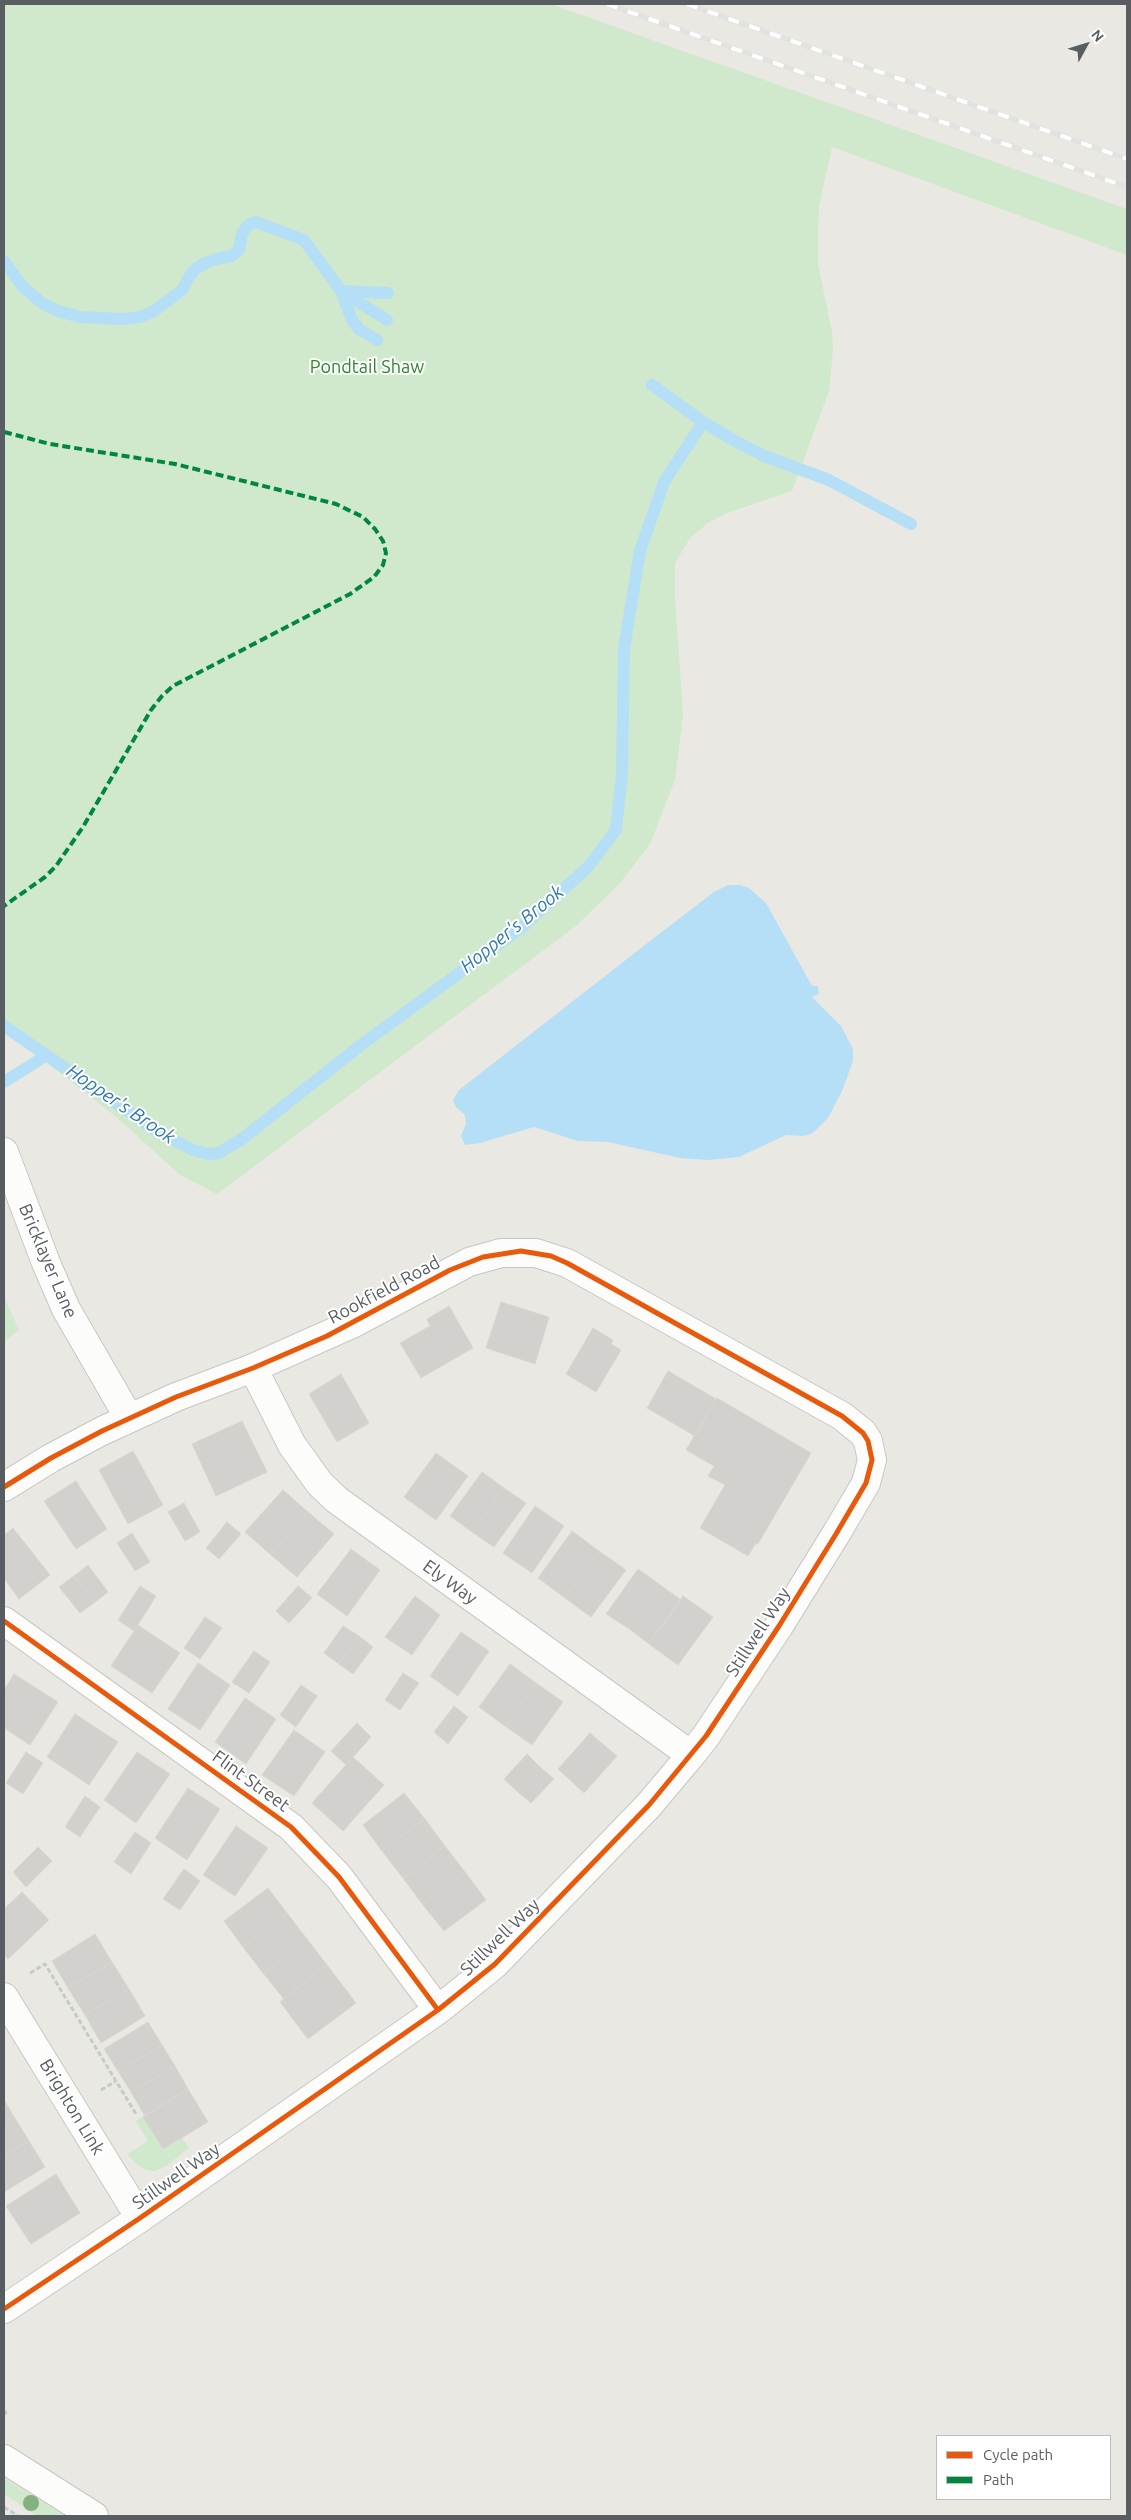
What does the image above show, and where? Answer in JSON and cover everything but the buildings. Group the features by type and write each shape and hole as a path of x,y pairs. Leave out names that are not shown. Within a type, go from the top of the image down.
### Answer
{"street":[{"name":"Bricklayer Lane","path":"4,1152 62,1301 129,1418"},
{"name":"Rookfield Road","path":"4,1487 51,1458 129,1418 253,1368 354,1323 469,1262 502,1253 536,1253 566,1263 842,1416 863,1433 871,1450"},
{"name":"Ely Way","path":"253,1368 292,1445 320,1484 337,1500 691,1756"},
{"name":"Stillwell Way","path":"4,2309 140,2218 438,2010 478,1979 513,1946 649,1805 691,1756 724,1711 779,1626 866,1483 872,1460 871,1450"},
{"name":"Flint Street","path":"4,1621 291,1827 339,1877 438,2010"},
{"name":"Brighton Link","path":"4,1996 140,2218"},
{"path":"4,2459 94,2516"}],"path":[{"path":"28,1974 45,1964 136,2114"},
{"path":"4,2411 6,2412 4,2416"},
{"path":"4,2507 18,2516"}],"green space":[{"name":"Pondtail Shaw","path":"4,4 551,4 1127,209 1127,255 832,147 819,206 818,236 818,264 832,332 833,348 829,391 792,491 727,513 709,522 690,538 675,563 675,599 683,714 675,780 650,844 620,883 576,926 217,1194 180,1175 115,1116 4,1029"},
{"path":"4,1296 19,1330 4,1342"},
{"path":"143,2117 163,2149 182,2138 189,2148 166,2166 155,2171 146,2170 136,2164 128,2154 148,2141 136,2121"},
{"path":"4,2478 66,2516 38,2516 4,2494"}],"water":[{"path":"728,885 739,885 749,888 766,903 812,986 818,986 819,994 812,997 841,1026 853,1049 853,1061 842,1091 828,1118 818,1128 811,1134 803,1136 786,1135 739,1157 708,1160 680,1158 608,1142 578,1141 534,1127 480,1143 465,1145 461,1136 466,1124 465,1115 456,1107 453,1100 459,1090 714,892"}],"waterway":[{"path":"4,261 22,286 42,303 58,311 80,317 122,319 140,317 154,311 182,290 193,271 201,265 231,256 239,250 242,234 248,225 256,222 304,240 341,291 387,320"},
{"path":"377,340 359,329 352,320 341,291 388,293"},
{"path":"652,385 703,422 735,441 764,456 829,480 911,524"},
{"name":"Hopper's Brook","path":"4,1026 158,1132 193,1150 208,1154 219,1153 242,1139 361,1045 522,927 588,867 616,830 622,773 624,648 640,551 664,482 703,422"},
{"name":"Hopper's Brook","path":"4,1082 47,1055"}],"railway":[{"path":"607,4 1127,187"},
{"path":"687,4 1127,159"}],"marked path":[{"path":"4,432 50,444 175,464 336,504 363,517 375,529 383,541 386,553 383,565 374,577 350,594 173,686 162,696 151,710 83,827 56,866 45,877 4,906"}],"cycle path":[{"path":"4,1487 51,1458 102,1431 176,1397 253,1368 327,1336 450,1270 483,1257 521,1251 551,1256 567,1263 842,1416 863,1433 868,1441 872,1460 866,1483 836,1534 779,1626 706,1736 649,1805 495,1964 438,2010 140,2218 4,2309"},
{"path":"4,1621 291,1827 339,1877 438,2010"}]}
